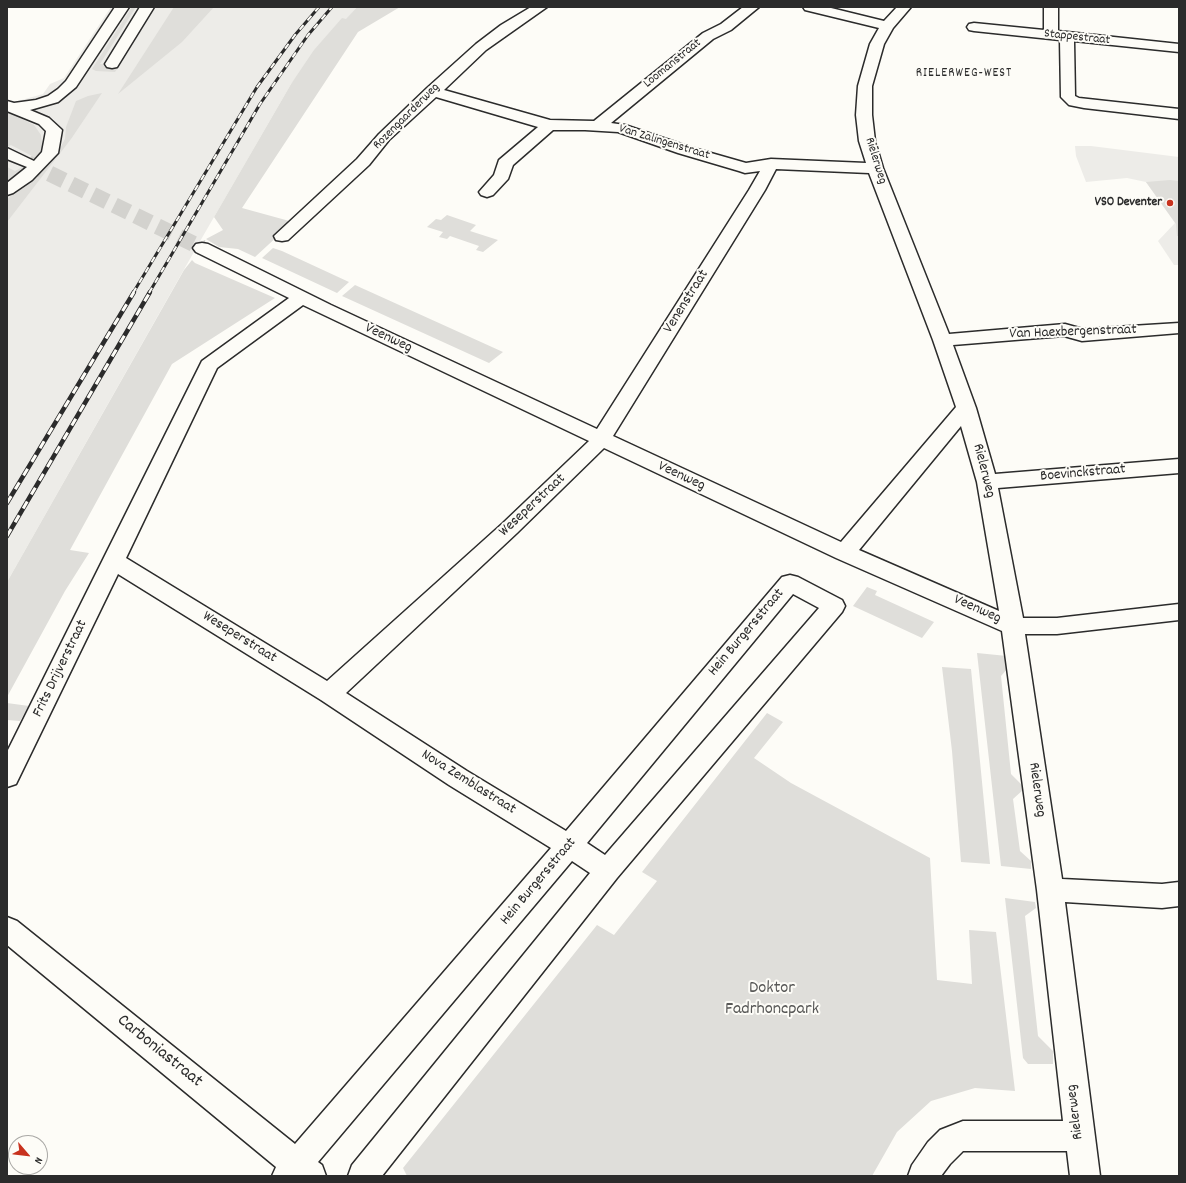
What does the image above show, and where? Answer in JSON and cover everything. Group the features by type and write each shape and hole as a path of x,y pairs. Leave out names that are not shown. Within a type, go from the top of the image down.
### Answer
{"street":[{"path":"10,106 39,104 53,99 64,92 71,84 122,7"},
{"path":"112,64 147,7"},
{"name":"Rozengaarderweg","path":"282,236 363,162 384,137 481,47 506,28 540,7"},
{"name":"Loomanstraat","path":"598,126 708,36 726,28 752,7"},
{"path":"810,7 887,26"},
{"name":"Rielerweg","path":"904,7 887,26 877,44 865,86 864,115 867,141 875,168 942,340 966,408 987,482 1013,626 1050,890 1084,1176"},
{"path":"1051,7 1051,35"},
{"name":"Stappestraat","path":"974,27 1179,48"},
{"path":"1067,37 1068,97 1074,102 1179,114"},
{"name":"Van Zalingenstraat","path":"432,91 550,125 620,128 684,150 745,168 770,164 875,168"},
{"path":"7,190 26,177 41,164 50,153 54,130 44,121 10,106"},
{"path":"487,192 502,176 505,163 550,125"},
{"path":"7,152 28,163"},
{"name":"Venenstraat","path":"601,439 757,190 770,164"},
{"name":"Veenweg","path":"202,248 302,298 844,553 1013,626 1058,626 1179,612"},
{"path":"114,561 209,365 302,298"},
{"name":"Van Haexbergenstraat","path":"942,340 1065,330 1082,335 1179,328"},
{"path":"844,553 966,408"},
{"name":"Weseperstraat","path":"114,561 329,694 510,528 590,452 601,439"},
{"name":"Boevinckstraat","path":"987,482 1179,466"},
{"name":"Frits Drijverstraat","path":"7,777 114,561"},
{"name":"Hein Burgersstraat","path":"298,1172 790,583 834,606 608,870 363,1176"},
{"name":"Nova Zemblastraat","path":"329,694 458,778 608,870"},
{"path":"1050,890 1162,896 1179,894"},
{"name":"Carboniastraat","path":"7,929 298,1172"},
{"path":"923,1176 939,1153 952,1141 963,1136 1079,1136"}],"shaded area":[{"path":"111,7 357,7 291,84 7,582 7,104 43,94 50,84 64,78"},
{"name":"VSO Deventer","path":"1075,146 1091,146 1179,157 1179,265 1174,265 1158,241 1175,223 1146,182 1127,178 1086,182 1076,156"}],"green space":[{"path":"132,7 136,7 100,64 120,65 115,72 96,71 92,69"},
{"path":"174,7 214,7 182,42 118,94"},
{"path":"357,7 400,7 358,32 242,208 293,222 255,257 238,249 219,247 206,239 223,230 214,217 291,84 314,50 342,18 346,19"},
{"path":"102,93 71,139 7,222 7,199 31,179 58,152 65,139 66,127 76,101 88,96"},
{"path":"7,111 34,125 41,135 42,144 41,157 7,185 7,167 15,171 38,159 11,145 7,147"},
{"path":"1170,180 1179,181 1179,236 1177,236 1176,224 1146,182"},
{"path":"447,215 476,225 470,231 498,240 483,252 476,250 479,246 450,236 447,239 439,237 443,232 427,227 436,219 441,220"},
{"path":"273,248 349,282 337,293 262,258"},
{"path":"192,260 195,263 275,298 172,364 70,550 89,553 65,591 7,697 7,582 184,270"},
{"path":"355,285 503,352 489,363 342,296"},
{"path":"867,587 877,591 875,595 934,622 922,638 853,606"},
{"path":"977,653 1007,656 1008,668 1001,676 1011,774 1022,785 1023,790 1013,799 1020,851 1031,861 1031,869 1001,866"},
{"path":"942,667 971,669 990,864 961,862 952,751"},
{"path":"7,703 29,706 20,721 7,720"},
{"name":"Doktor Fadrhoncpark","path":"767,713 783,722 754,758 791,783 930,858 937,980 972,984 969,930 996,932 1015,1091 975,1088 931,1101 897,1132 872,1176 407,1176 403,1168 597,925 614,935 657,881 642,872"},
{"path":"1005,898 1035,902 1036,908 1025,916 1038,1036 1053,1051 1053,1064 1028,1064 1023,1058"}],"tunnel":[{"path":"28,163 202,248"}],"railway":[{"path":"133,293 257,87 295,35 319,7"},
{"path":"149,293 260,104 308,35 332,7"},
{"path":"7,503 134,292"},
{"path":"7,536 150,292"}],"place":[{"name":"VSO Deventer","path":"1170,203"}],"district":[{"name":"RIELERWEG-WEST","path":"964,74"}]}
